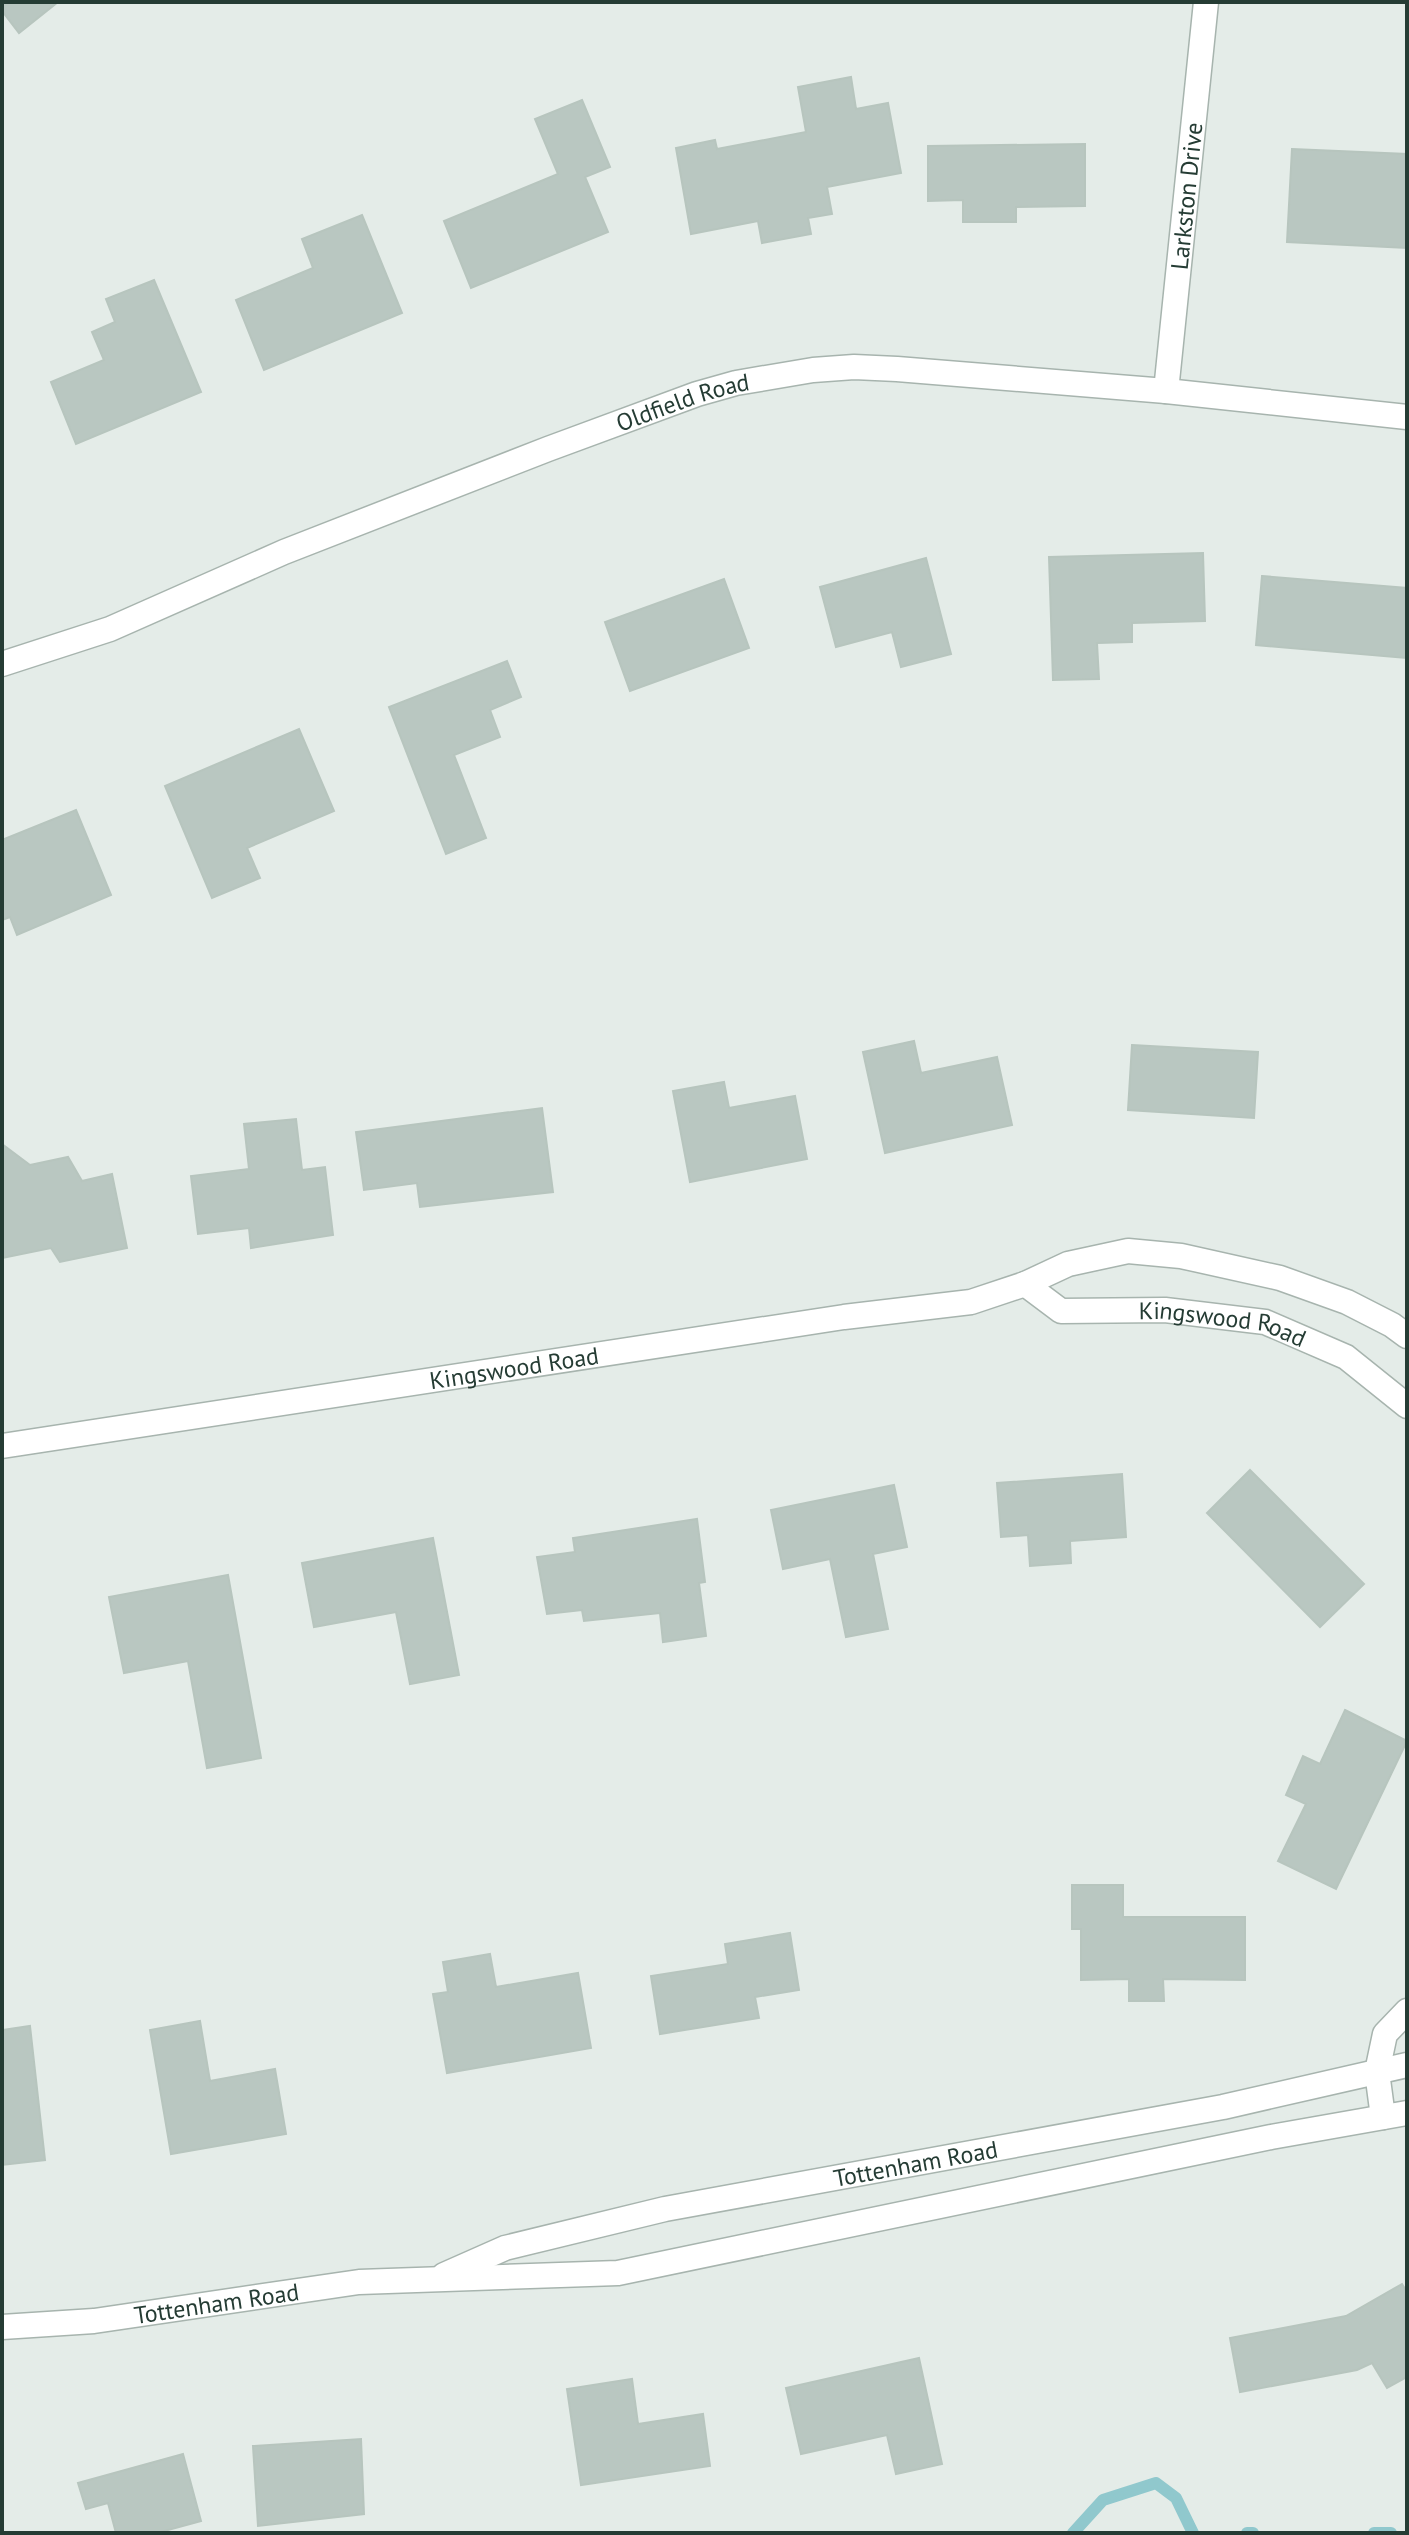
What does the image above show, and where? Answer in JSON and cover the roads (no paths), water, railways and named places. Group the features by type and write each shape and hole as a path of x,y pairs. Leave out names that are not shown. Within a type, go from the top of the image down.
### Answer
{"street":[{"name":"Larkston Drive","path":"1166,391 1206,2"},
{"name":"Oldfield Road","path":"2,664 110,629 284,552 548,449 697,394 736,383 813,370 854,367 897,369 1166,391 1407,417"},
{"name":"Kingswood Road","path":"2,1446 844,1317 971,1302 1025,1284 1068,1264 1128,1251 1181,1256 1280,1278 1347,1302 1407,1336"},
{"name":"Kingswood Road","path":"1025,1284 1061,1311 1165,1310 1265,1322 1346,1357 1407,1406"},
{"path":"1395,2115 1377,2072 1385,2034 1407,2011"},
{"name":"Tottenham Road","path":"430,2280 505,2248 665,2209 1223,2107 1407,2065"},
{"name":"Tottenham Road","path":"2,2327 94,2321 359,2282 618,2273 1271,2137 1395,2115"}],"waterway":[{"path":"1073,2533 1103,2500 1156,2483 1176,2498 1193,2533"},
{"path":"1247,2533 1253,2533"},
{"path":"1374,2533 1391,2533"}]}
